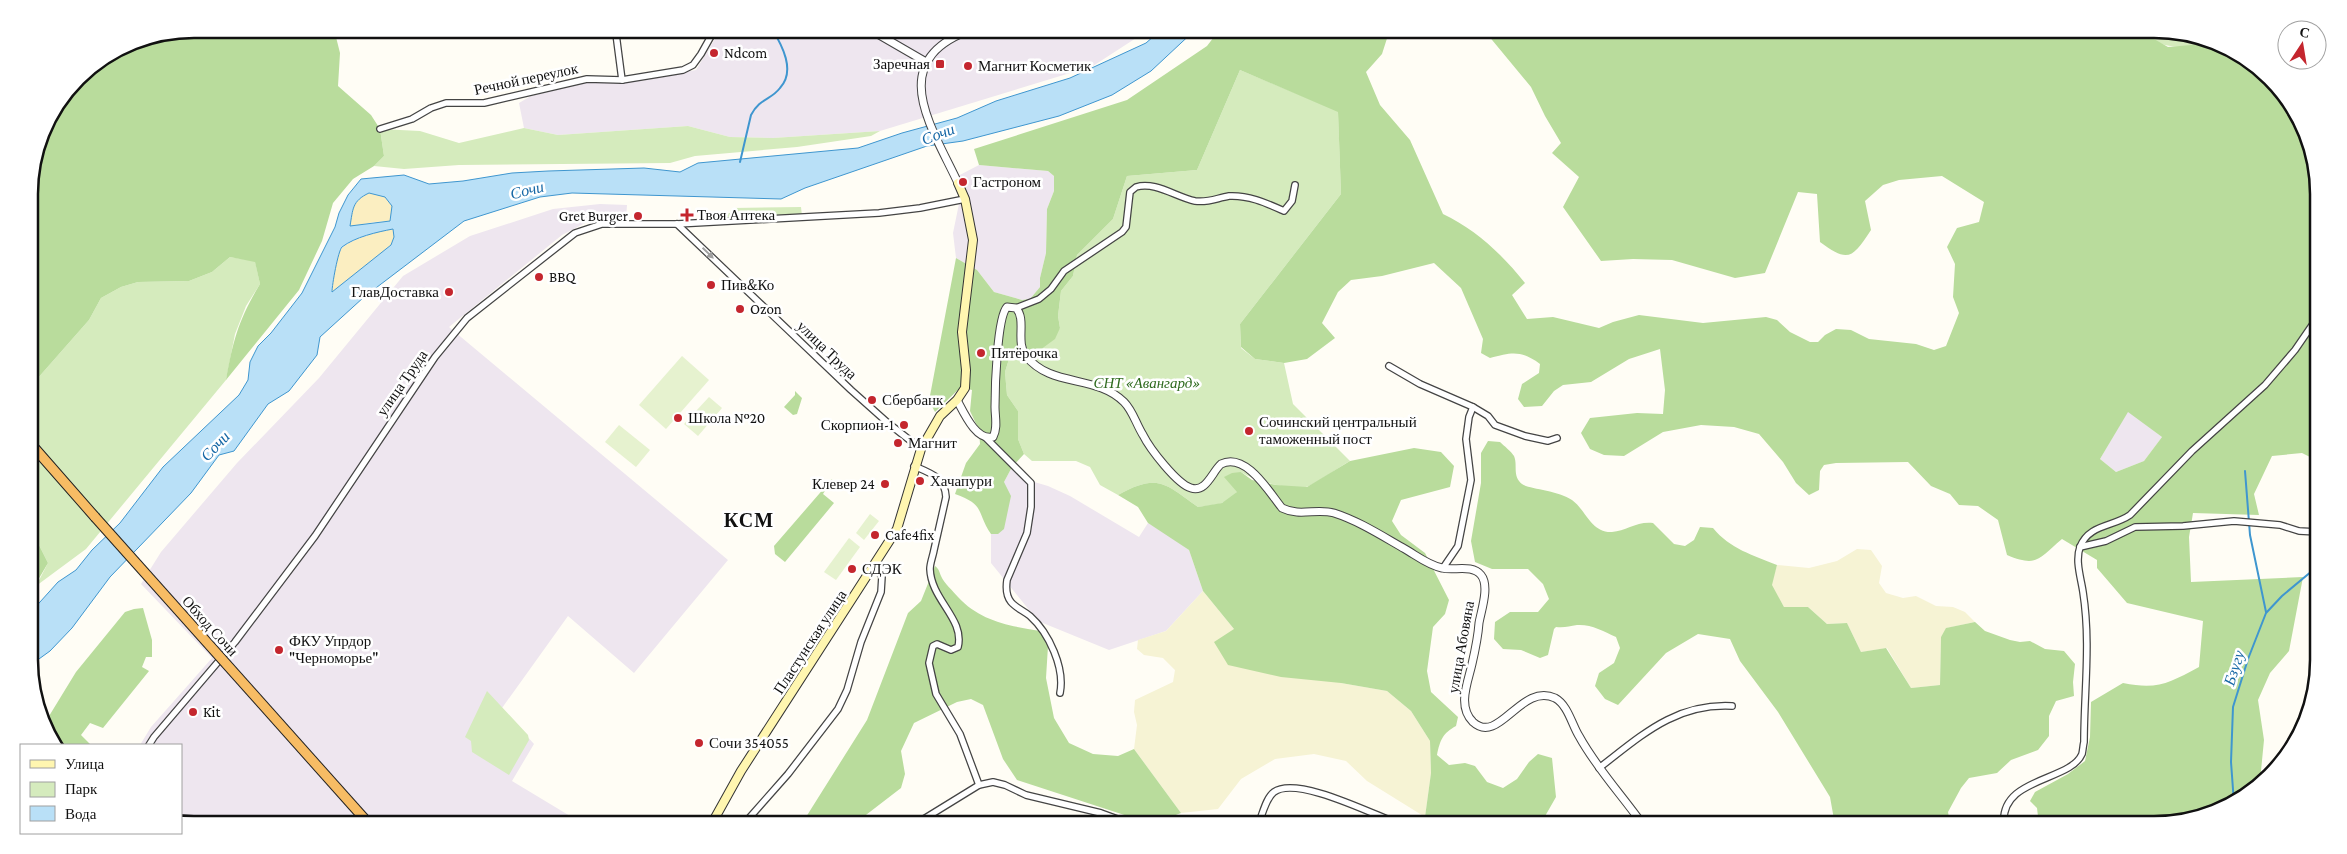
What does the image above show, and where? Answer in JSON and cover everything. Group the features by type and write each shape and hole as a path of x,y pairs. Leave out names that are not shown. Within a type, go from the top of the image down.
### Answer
{"highway":[{"name":"Обход Сочи","path":"38,452 362,816"}],"main road":[{"name":"Пластунская улица","path":"717,816 742,771 874,568 897,529 914,466 921,449 940,416 957,400 965,388 962,332 974,240 965,199 958,183"}],"street":[{"path":"617,38 622,80"},
{"name":"Речной переулок","path":"380,129 412,119 431,108 446,103 484,103 588,78 622,80 683,70 693,65 710,38"},
{"path":"884,38 926,62"},
{"path":"954,38 945,42 926,62 920,94 923,108 958,183"},
{"path":"986,438 994,437 996,431 995,406 1002,314 1007,307 1016,308 1039,299 1051,289 1064,271 1122,232 1126,227 1130,192 1136,187 1150,187 1194,201 1209,202 1229,196 1248,197 1260,200 1284,211 1292,201 1295,185"},
{"name":"улица Труда","path":"150,744 219,661 315,536 431,362 467,318 575,233 602,224 677,224 879,214 965,199"},
{"name":"улица Труда","path":"677,224 851,390 921,449"},
{"name":"улица Абовяна","path":"1016,308 1020,313 1021,344 1027,357 1040,369 1053,376 1093,384 1110,391 1124,402 1131,411 1143,437 1179,480 1194,489 1204,486 1221,464 1237,462 1251,471 1282,508 1302,514 1333,512 1368,528 1427,562 1443,568 1474,570 1483,577 1484,593 1476,648 1464,693 1470,718 1479,726 1494,726 1529,698 1538,696 1553,697 1560,701 1578,736 1599,768 1636,816"},
{"path":"2005,816 2007,806 2017,792 2068,767 2081,755 2084,742 2088,636 2078,562 2080,547 2095,529 2130,516 2192,451 2265,386 2300,344 2310,329"},
{"path":"1389,366 1420,384 1473,407 1488,416 1495,425 1525,436 1548,441 1557,438"},
{"path":"957,400 979,434 986,438 1031,483 1032,507 1027,534 1017,554 1005,588 1010,602 1031,617 1045,635 1061,674 1060,693"},
{"path":"1443,568 1458,546 1471,480 1466,439 1469,417 1473,407"},
{"path":"914,466 934,475 946,490 930,569 934,588 943,607 954,618 959,635 958,647 951,650 937,644 933,646 929,663 936,694 960,734 979,785"},
{"path":"2080,547 2106,541 2135,527 2183,526 2234,520 2280,525 2299,531 2310,532"},
{"path":"751,816 788,774 838,709 847,690 861,642 881,592 882,576 874,568"},
{"path":"1599,768 1657,724 1679,714 1713,705 1732,706"},
{"path":"929,816 979,785 992,782 1005,785 1026,795 1109,816"},
{"path":"1262,816 1270,796 1275,791 1293,788 1318,792 1379,816"}],"shaded area":[{"path":"716,38 1136,38 1093,66 880,131 773,138 730,137 688,126 558,135 524,128 519,103 531,96 590,82 641,81 696,70"},
{"path":"979,165 1048,171 1054,176 1054,191 1047,209 1046,253 1040,278 1040,287 1030,299 1022,300 994,292 977,270 956,258 953,233 961,194 954,178"},
{"path":"600,204 627,205 626,218 595,218 562,235 449,327 728,560 634,673 568,616 502,708 534,744 512,781 570,816 182,816 182,744 141,744 151,727 212,658 141,584 161,552 237,463 319,378 403,276 470,236 553,209"},
{"path":"2128,411 2162,437 2144,461 2116,472 2100,459"},
{"path":"1012,467 1024,479 1048,486 1070,496 1139,537 1148,523 1169,535 1189,550 1203,591 1166,631 1109,650 1038,621 991,563 991,534 998,534 1004,482"},
{"path":"1857,549 1871,550 1882,566 1879,583 1886,593 1903,598 1916,596 1936,606 1953,607 1965,612 1975,622 1947,628 1941,637 1940,685 1911,688 1887,648 1861,652 1847,623 1827,624 1808,607 1784,607 1771,585 1777,565 1809,568 1837,561"},
{"path":"1203,591 1234,629 1341,683 1387,691 1411,711 1430,741 1431,773 1425,816 1367,781 1346,761 1314,754 1275,759 1241,779 1218,809 1181,813 1134,749 1137,725 1134,712 1135,700 1173,682 1175,670 1163,658 1144,655 1137,649 1138,640 1166,631"}],"green space":[{"path":"193,38 336,38 340,53 338,86 371,115 380,129 384,156 374,166 353,179 333,203 322,241 299,290 226,380 238,330 260,284 255,262 230,257 212,272 189,281 138,282 121,287 101,298 89,320 38,378 39,173 49,134 64,107 76,91 91,76 115,58 153,43"},
{"path":"1213,38 1387,38 1382,54 1366,72 1380,105 1410,140 1443,214 1466,227 1487,243 1525,283 1512,295 1527,319 1553,317 1599,328 1639,315 1703,323 1766,317 1777,320 1790,332 1810,342 1818,342 1825,335 1836,329 1851,330 1869,339 1916,344 1934,350 1946,346 1959,313 1953,297 1955,264 1947,247 1957,228 1979,222 1984,202 1942,176 1899,180 1883,185 1865,201 1871,230 1855,251 1844,255 1820,242 1817,194 1798,192 1765,273 1735,278 1672,260 1633,259 1601,261 1563,207 1579,177 1552,153 1561,143 1531,87 1490,38 2152,38 2168,47 2198,44 2232,58 2264,83 2289,115 2304,153 2310,193 2310,457 2302,453 2272,456 2254,494 2259,515 2193,513 2189,537 2191,582 2303,577 2289,651 2270,673 2258,700 2264,740 2261,774 2232,796 2213,805 2184,814 2164,816 2038,816 2037,808 2030,801 2035,792 2068,774 2085,761 2090,737 2091,702 2123,683 2145,686 2163,684 2199,667 2203,621 2127,603 2097,568 2097,560 2062,539 2043,556 2032,561 2025,561 2007,555 1998,520 1978,506 1959,505 1950,494 1931,486 1908,462 1836,463 1824,465 1820,471 1819,490 1809,495 1796,483 1783,462 1759,434 1734,427 1701,425 1663,432 1624,456 1604,455 1590,449 1581,433 1590,418 1637,413 1663,414 1665,390 1660,349 1629,359 1591,382 1563,385 1554,391 1542,406 1524,407 1518,399 1522,384 1539,373 1540,364 1522,354 1504,354 1490,358 1481,353 1483,339 1461,288 1434,263 1382,276 1351,280 1338,292 1322,323 1335,338 1307,359 1284,363 1255,359 1241,347 1240,324 1341,194 1338,112 1240,70 1197,170 1127,176 1113,219 1077,255 1073,276 1061,291 1058,316 1060,328 1055,339 1040,350 1009,359 1005,372 1007,395 1018,411 1018,439 1024,454 1012,467 1004,482 1011,496 1004,529 998,534 991,534 976,506 955,494 966,463 980,444 979,430 970,411 972,390 961,387 935,412 929,401 956,258 977,270 994,292 1022,300 1030,299 1040,287 1040,278 1046,253 1047,209 1054,191 1054,176 1048,171 979,165 974,149 1127,100 1207,46","holes":["2128,412 2162,437 2144,461 2116,472 2100,459"]},
{"path":"2151,38 2174,39 2199,45 2175,46 2157,42"},
{"name":"СНТ «Авангард»","path":"1240,70 1338,111 1341,194 1240,324 1241,348 1255,359 1284,363 1293,404 1350,461 1309,486 1294,488 1255,479 1241,472 1239,487 1230,500 1220,504 1198,507 1177,492 1160,484 1143,484 1118,495 1100,485 1090,467 1076,461 1032,461 1024,454 1018,439 1018,411 1007,395 1005,372 1009,359 1040,350 1060,328 1058,316 1061,291 1073,276 1077,255 1113,219 1127,176 1197,170"},
{"path":"688,126 730,137 773,138 880,131 871,136 797,147 695,156 670,163 459,165 404,169 374,166 384,156 380,129 420,131 459,143 524,128 558,135"},
{"path":"801,207 802,216 721,219 721,213 733,213 733,208"},
{"path":"230,257 255,261 260,284 246,306 235,334 226,380 86,549 38,585 48,563 38,543 38,378 89,320 101,298 121,287 138,282 189,281 212,272"},
{"path":"682,356 709,380 666,429 639,405"},
{"path":"795,391 802,398 797,414 793,415 784,407 795,395"},
{"path":"709,397 722,408 698,436 684,424"},
{"path":"619,425 650,450 636,467 605,442"},
{"path":"1488,441 1500,442 1513,454 1517,478 1522,484 1559,494 1572,500 1594,525 1605,531 1612,532 1642,523 1653,523 1674,544 1685,546 1694,540 1700,527 1713,528 1734,546 1777,565 1772,585 1784,607 1808,607 1827,624 1847,623 1861,652 1886,648 1911,688 1940,685 1941,637 1946,628 1975,622 1985,631 2010,640 2030,641 2045,649 2064,651 2075,664 2074,696 2056,701 2049,716 2049,736 2038,750 2011,760 1997,773 1969,778 1961,788 1948,812 1949,816 1833,816 1830,797 1778,712 1740,661 1730,639 1698,634 1666,653 1618,705 1605,699 1595,686 1599,673 1614,663 1620,648 1616,637 1597,628 1587,626 1556,627 1548,655 1540,658 1521,650 1503,649 1494,639 1495,622 1510,612 1538,612 1549,599 1543,584 1528,569 1492,569 1475,562 1471,541 1481,483 1481,453"},
{"path":"1414,448 1441,452 1454,466 1450,487 1401,500 1392,521 1401,535 1425,553 1449,600 1445,614 1433,627 1427,671 1431,692 1458,717 1456,726 1448,731 1439,745 1437,755 1449,765 1465,763 1475,766 1487,782 1503,788 1517,779 1529,762 1538,754 1552,758 1556,797 1545,816 1425,816 1431,773 1430,741 1411,711 1387,691 1341,683 1281,677 1228,665 1214,642 1234,629 1203,591 1189,550 1148,523 1138,507 1118,495 1143,484 1160,484 1177,492 1198,507 1222,503 1237,492 1224,477 1232,473 1241,472 1252,480 1276,485 1307,487 1350,461"},
{"path":"832,479 833,485 831,488 828,486 823,494 834,503 785,562 775,554 774,546"},
{"path":"870,514 879,521 864,540 856,533"},
{"path":"849,538 860,547 836,580 824,572"},
{"path":"38,543 48,563 38,580"},
{"path":"935,566 949,587 976,612 1006,624 1040,631 1048,646 1046,678 1054,718 1069,743 1093,754 1118,756 1134,749 1181,813 1173,816 1127,816 1017,780 1003,759 983,705 971,699 957,702 914,723 901,751 905,774 901,788 865,816 807,816 867,720 908,613 921,601"},
{"path":"143,608 152,640 152,657 146,657 142,667 149,671 103,728 90,723 81,735 90,744 62,744 48,717 76,672 125,612"},
{"path":"487,691 528,735 529,740 509,775 472,752 471,741 465,737"}],"sand":[{"path":"369,193 385,197 392,206 390,221 349,227 356,203"},
{"path":"393,229 394,237 391,245 332,292 337,258 343,247 364,237"}],"water":[{"name":"Сочи","path":"1152,38 1186,38 1151,71 1112,95 1059,116 963,141 927,146 805,188 781,199 572,193 540,197 464,221 364,297 320,337 317,355 289,391 268,404 234,451 219,455 191,493 110,577 72,628 50,651 38,660 38,604 58,582 76,570 92,550 120,523 163,467 239,395 248,380 250,362 258,346 271,333 302,293 335,227 339,213 348,195 361,179 404,175 429,184 512,173 548,171 644,168 680,172 698,163 858,148 902,133 957,118 996,101 1070,78 1146,43","holes":["369,193 385,197 392,206 390,221 350,226 354,206 359,199","393,229 394,237 391,245 332,292 337,261 342,247 347,243 373,233"]}],"waterway":[{"path":"740,162 754,109 777,92 785,81 787,74 786,58 777,38"},
{"path":"2245,471 2250,535 2266,612"},
{"name":"Бзугу","path":"2233,795 2231,762 2233,707 2248,659 2266,613 2282,596 2310,573"}],"place":[{"name":"Ndcom","path":"714,53"},
{"name":"Заречная","path":"940,64"},
{"name":"Магнит Косметик","path":"968,66"},
{"name":"Гастроном","path":"963,182"},
{"name":"Твоя Аптека","path":"687,215"},
{"name":"Gret Burger","path":"638,216"},
{"name":"BBQ","path":"539,277"},
{"name":"Пив&Ко","path":"711,285"},
{"name":"ГлавДоставка","path":"449,292"},
{"name":"Ozon","path":"740,309"},
{"name":"Пятёрочка","path":"981,353"},
{"name":"Сбербанк","path":"872,400"},
{"name":"Школа №20","path":"678,418"},
{"name":"Скорпион-1","path":"904,425"},
{"name":"Сочинский центральный таможенный пост","path":"1249,431"},
{"name":"Магнит","path":"898,443"},
{"name":"Хачапури","path":"920,481"},
{"name":"Клевер 24","path":"885,484"},
{"name":"Cafe4fix","path":"875,535"},
{"name":"СДЭК","path":"852,569"},
{"name":"ФКУ Упрдор \"Черноморье\"","path":"279,650"},
{"name":"Kit","path":"193,712"},
{"name":"Сочи 354055","path":"699,743"}],"district":[{"name":"КСМ","path":"749,520"}]}
